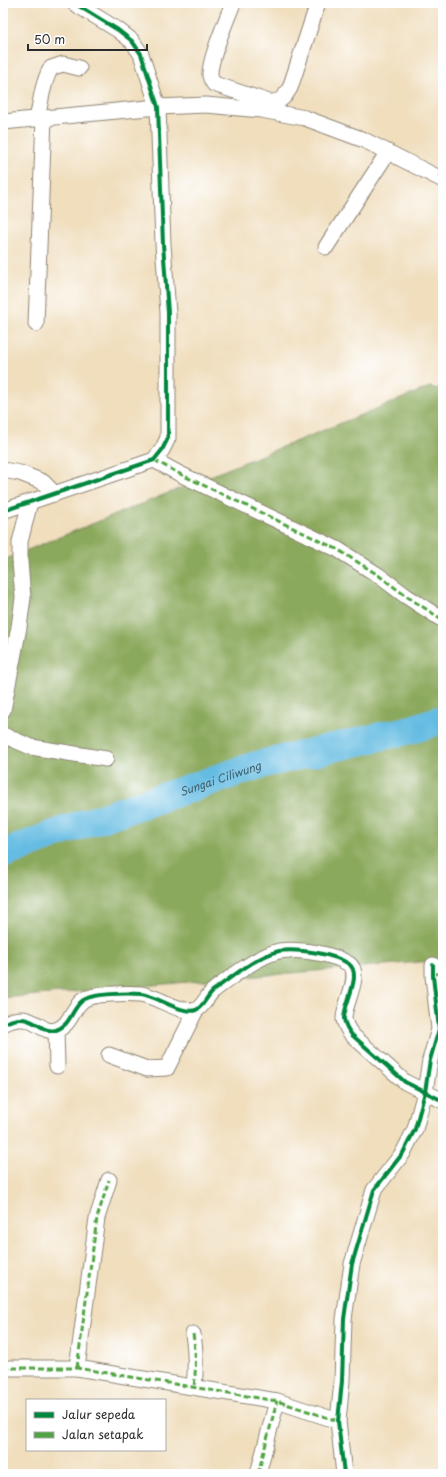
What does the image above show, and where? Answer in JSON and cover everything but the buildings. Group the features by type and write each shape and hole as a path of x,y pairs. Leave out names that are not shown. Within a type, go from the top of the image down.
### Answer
{"street":[{"path":"3,511 154,460 162,450 168,438 169,431 168,313 163,244 158,107 141,54 132,41 118,30 74,3"},
{"path":"232,3 214,55 210,69 210,77 214,84 259,99 278,102 284,98 290,88 318,3"},
{"path":"36,324 42,93 50,68 63,64 79,68"},
{"path":"3,122 158,107 206,106 261,110 305,118 364,140 442,176"},
{"path":"326,246 388,152"},
{"path":"154,460 180,474 337,549 378,575 406,596 443,620"},
{"path":"3,470 20,473 43,482 55,494"},
{"path":"3,710 23,598 20,542 30,502"},
{"path":"3,735 31,747 106,759"},
{"path":"109,1055 147,1069 167,1068 196,1010 213,991 265,956 280,951 308,951 332,956 350,965 354,972 353,984 345,1008 344,1018 346,1026 352,1035 405,1082 443,1101"},
{"path":"344,1474 338,1421 342,1380 344,1319 352,1264 374,1190 403,1153 415,1129 425,1092 430,1060 441,1028 436,970"},
{"path":"3,1024 22,1018 35,1022 49,1031 56,1030 65,1026 82,1001 101,995 141,994 154,997 179,1009 196,1010"},
{"path":"56,1030 57,1066"},
{"path":"77,1368 97,1218 109,1180"},
{"path":"193,1334 196,1350 194,1387"},
{"path":"3,1368 77,1368 277,1400 338,1421"},
{"path":"258,1474 277,1400"}],"green space":[{"path":"430,387 443,390 443,960 3,998 3,560"}],"waterway":[{"name":"Sungai Ciliwung","path":"3,854 66,830 258,765 413,729 443,719"}],"marked path":[{"path":"440,178 443,169"},
{"path":"154,460 180,474 337,549 378,575 406,596 443,620"},
{"path":"433,976 443,970"},
{"path":"77,1368 97,1218 109,1180"},
{"path":"193,1334 195,1348 194,1387"},
{"path":"3,1368 77,1368 277,1401 338,1421"},
{"path":"258,1474 277,1401"}],"cycle path":[{"path":"3,511 154,460 162,450 168,438 168,313 163,244 158,107 141,54 132,41 118,30 74,3"},
{"path":"3,1024 13,1020 22,1019 28,1020 50,1031 56,1030 65,1025 82,1001 93,996 110,994 147,995 177,1008 190,1011 196,1010 214,990 262,957 284,950 298,950 318,953 342,960 349,964 353,969 353,983 344,1019 352,1035 405,1082 443,1101"},
{"path":"344,1474 338,1421 342,1381 344,1319 352,1264 374,1190 403,1153 415,1129 425,1092 430,1060 439,1029 433,965"}]}
